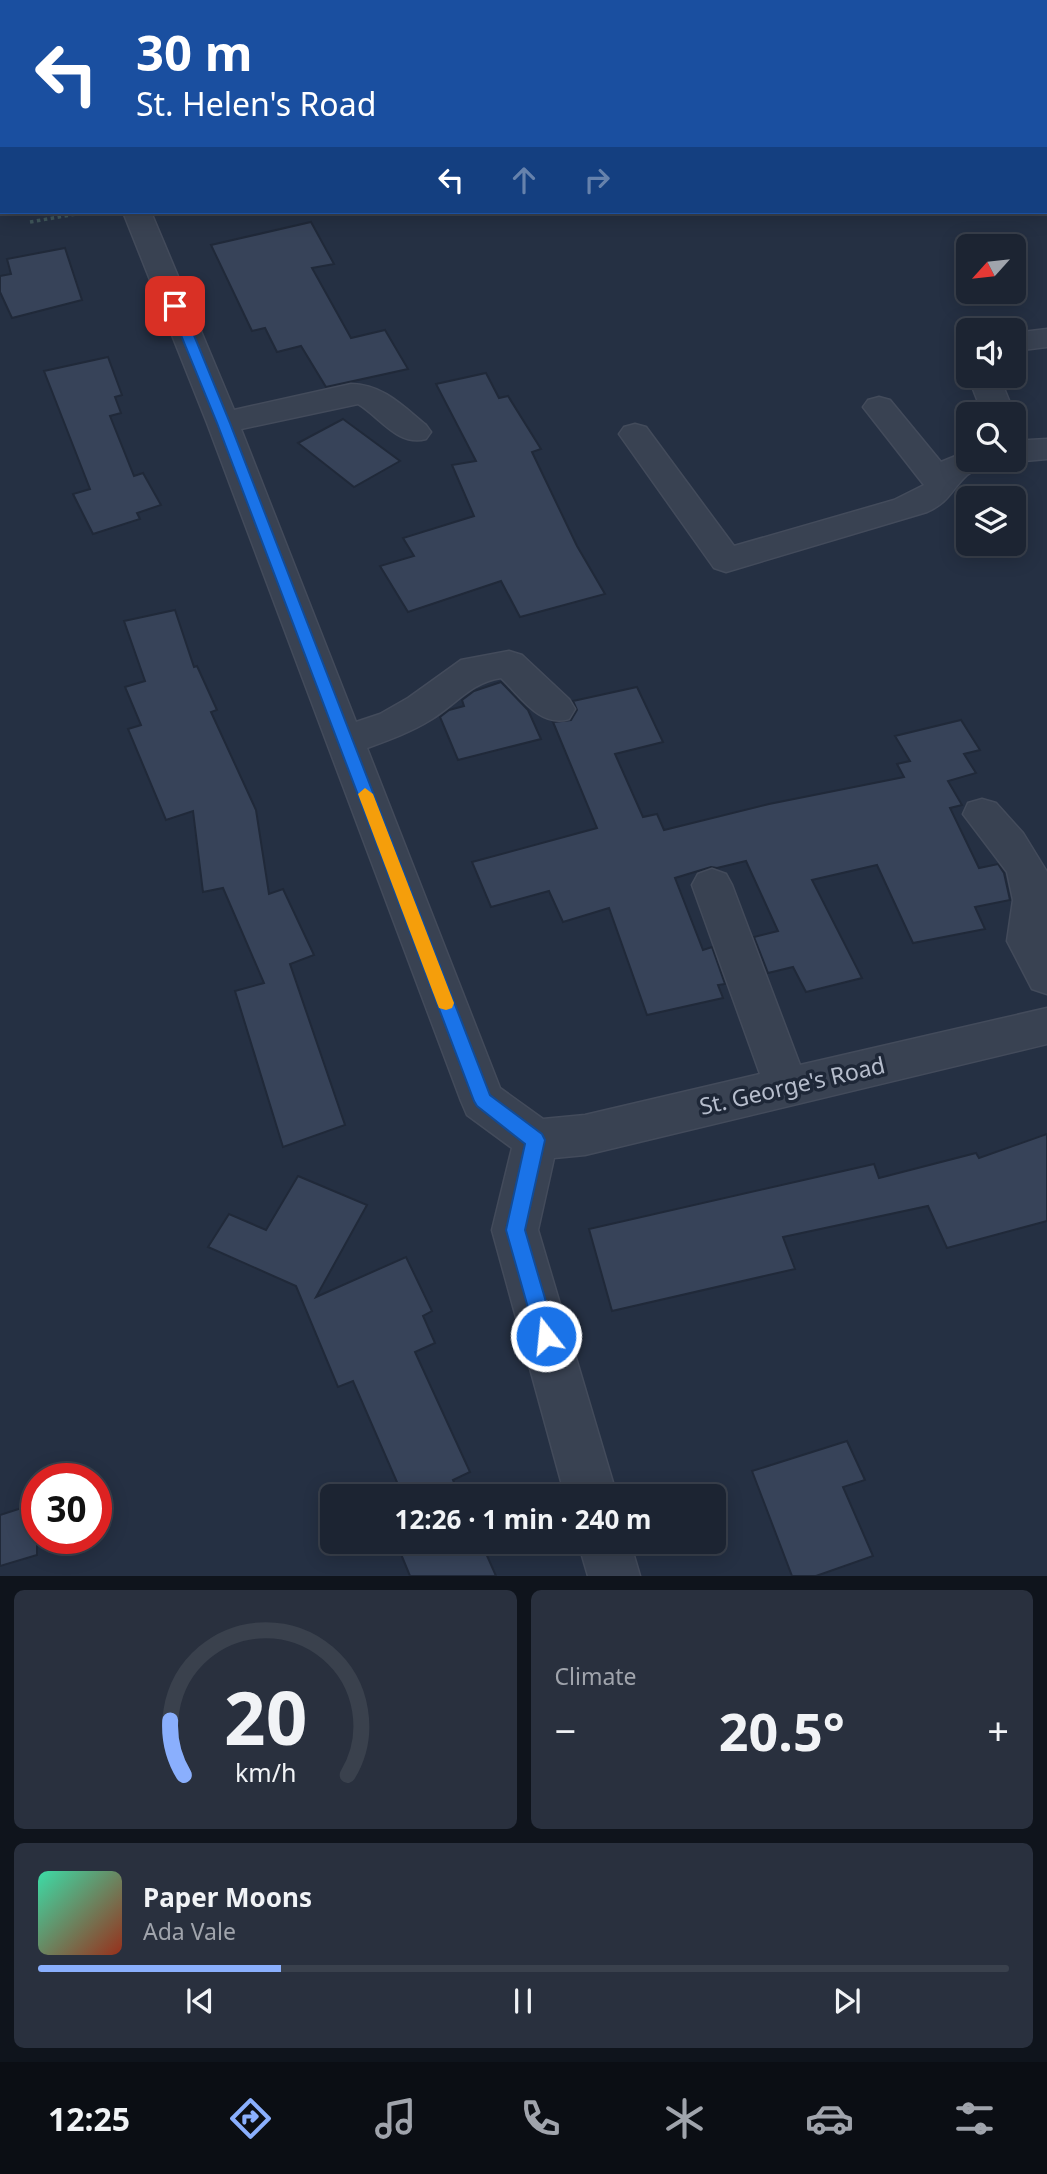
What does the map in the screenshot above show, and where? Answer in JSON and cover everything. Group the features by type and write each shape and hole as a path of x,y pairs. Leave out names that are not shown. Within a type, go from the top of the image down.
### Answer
{"street":[{"path":"138,214 223,423 483,1101 536,1140 515,1230 588,1484"},
{"path":"1026,340 1047,338"},
{"path":"223,423 351,394 364,394 415,432"},
{"path":"879,407 942,486"},
{"path":"635,434 726,560 929,499 942,486 946,474 956,468"},
{"path":"1026,450 1047,449"},
{"path":"345,741 393,724 421,708 474,669 509,664 556,709"},
{"path":"982,814 1023,859 1034,889 1034,915 1028,941 1047,977"},
{"path":"712,885 786,1086"},
{"name":"St. George's Road","path":"536,1140 585,1135 1047,1026"},
{"path":"608,1554 614,1576"}],"path":[{"path":"25,223 77,214"}],"building":[{"path":"311,222 334,264 312,268 351,338 385,330 408,369 326,387 301,346 277,352 265,328 252,331 211,245"},
{"path":"65,248 82,300 12,318 0,292 0,276 11,274 7,259"},
{"path":"108,357 122,395 115,397 121,413 110,416 134,476 143,473 161,505 137,513 140,519 93,534 73,494 90,489 44,371"},
{"path":"486,373 499,398 508,396 541,449 532,452 577,546 605,594 520,617 501,581 408,612 380,566 414,556 403,538 474,516 452,465 476,461 436,384"},
{"path":"343,419 400,461 354,487 298,443"},
{"path":"175,610 194,667 197,666 217,710 211,712 256,810 269,894 283,889 314,955 290,964 345,1125 283,1147 235,991 264,983 223,888 203,892 193,811 166,820 128,729 141,725 125,687 145,681 124,621"},
{"path":"501,682 528,710 541,739 458,760 440,717 449,710 464,706 462,700 474,691"},
{"path":"637,687 663,742 615,754 643,817 657,814 664,830 769,804 904,777 897,764 910,761 895,736 961,720 980,750 964,754 976,773 948,781 962,805 950,808 979,868 998,864 1004,873 1010,900 975,907 985,929 913,943 877,865 812,880 862,978 806,992 793,967 768,973 754,937 778,931 746,861 711,867 675,878 703,950 712,947 725,984 718,985 723,998 647,1015 609,908 563,922 549,891 491,907 472,862 597,828 553,722 571,720 577,710 573,701"},
{"path":"1047,1134 1047,1221 947,1248 928,1206 783,1237 795,1269 612,1311 589,1229 874,1164 879,1178 976,1153 979,1158"},
{"path":"298,1176 367,1205 316,1297 406,1257 432,1311 423,1316 435,1343 415,1352 470,1472 453,1480 455,1484 398,1484 353,1381 338,1387 296,1286 208,1247 229,1214 266,1230"},
{"path":"847,1441 865,1480 843,1487 873,1556 816,1576 792,1576 752,1471"},
{"path":"21,1508 21,1554 37,1555 0,1566 0,1515"},
{"path":"401,1554 486,1554 496,1576 410,1576"}],"slow traffic":[{"path":"365,794 446,1003"}],"route":[{"path":"175,306 223,423 483,1101 536,1140 515,1230 546,1336"}]}
